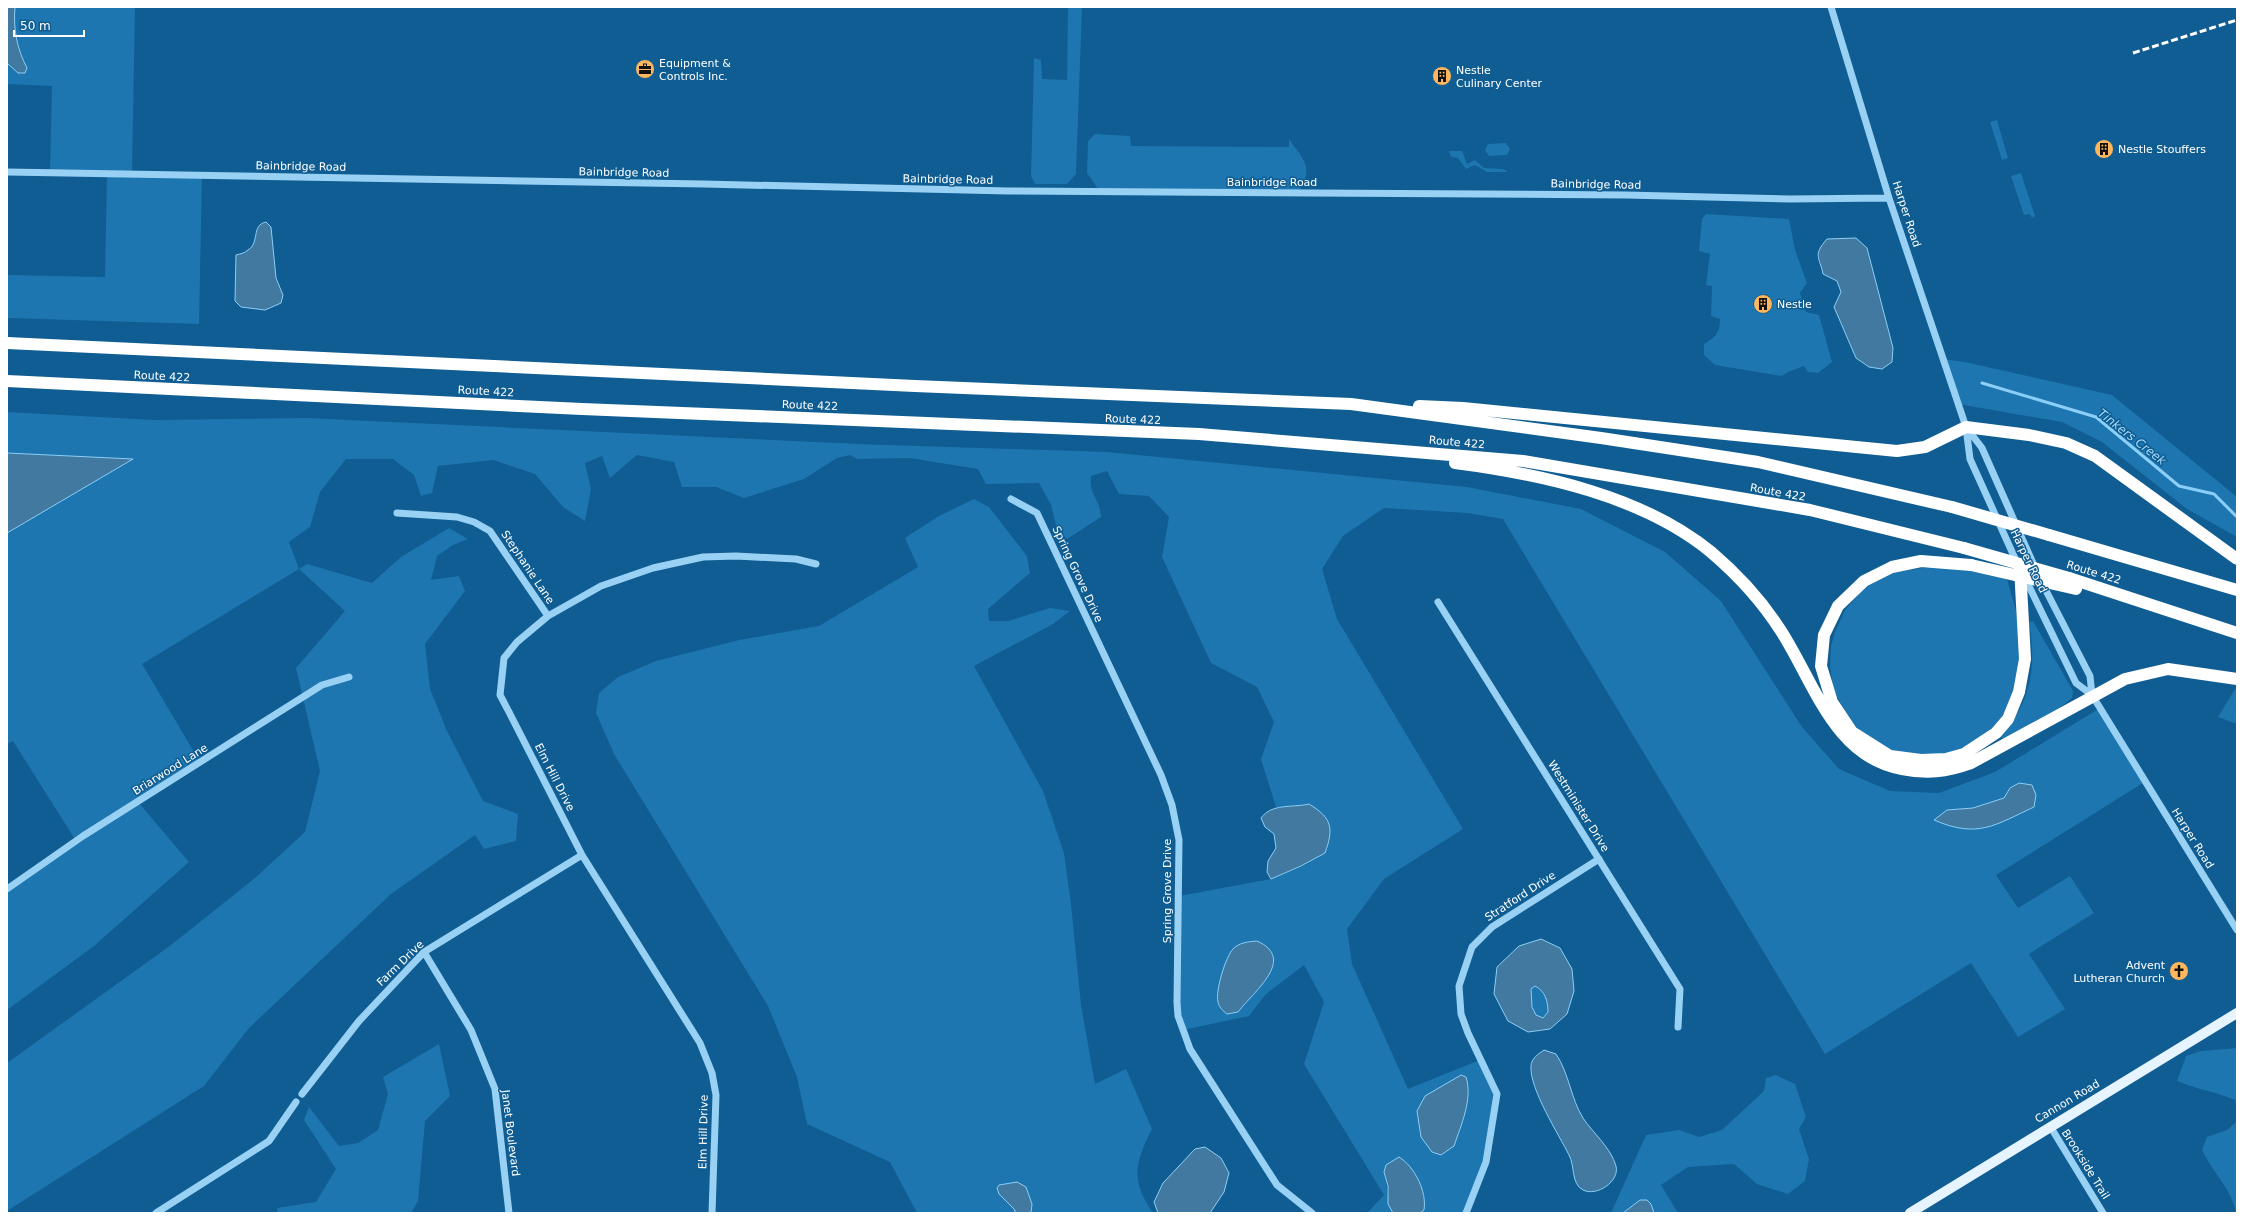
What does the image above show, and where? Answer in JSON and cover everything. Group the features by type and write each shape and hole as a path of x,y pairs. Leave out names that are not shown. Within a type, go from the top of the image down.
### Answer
{"highway":[{"name":"Route 422","path":"7,344 907,386 1351,404 1601,438 1758,462 1952,507 2237,590"},
{"name":"Route 422","path":"7,381 582,409 1199,434 1524,461 1810,510 1964,548 2069,578 2237,633"},
{"path":"1351,404 1464,408 1897,451 1925,447 1966,427 2029,435 2066,443 2095,456 2237,559"},
{"path":"1282,441 1494,468 1614,498 1639,508 1678,529 1721,561 1742,581 1765,608 1782,632 1835,726 1855,748 1872,759 1891,767 1934,773 1951,770 1971,763 2092,695 2125,679 2168,669 2237,679"},
{"path":"2020,568 2025,659 2019,692 2008,719 1996,732 1964,754 1946,759 1921,760 1890,756 1852,732 1832,702 1821,666 1824,635 1838,606 1864,581 1892,567 1921,561 1970,565 2076,589 2139,600"}],"main road":[{"name":"Cannon Road","path":"1910,1213 2237,1013"}],"street":[{"name":"Harper Road","path":"1831,7 1890,198 1966,427 1970,459 2020,568 2076,683 2092,695 2237,930"},
{"name":"Bainbridge Road","path":"7,172 704,184 1008,191 1618,195 1790,199 1890,198"},
{"name":"Harper Road","path":"1966,427 1982,448 2046,592 2090,676 2092,695"},
{"name":"Spring Grove Drive","path":"1011,499 1037,513 1161,775 1172,805 1180,840 1178,1016 1187,1042 1277,1185 1312,1213"},
{"name":"Stephanie Lane","path":"397,514 457,517 474,522 490,531 548,616"},
{"name":"Elm Hill Drive","path":"712,1213 716,1095 712,1073 700,1043 582,855 500,695 504,658 517,642 548,616 601,586 653,568 703,558 736,556 796,559 816,564"},
{"name":"Westminister Drive","path":"1438,602 1680,989 1678,1027"},
{"name":"Briarwood Lane","path":"7,889 83,836 322,685 350,677"},
{"name":"Farm Drive","path":"302,1094 359,1021 424,952 582,855"},
{"name":"Stratford Drive","path":"1466,1213 1486,1162 1497,1094 1468,1033 1461,1014 1459,986 1472,947 1492,927 1599,859"},
{"name":"Janet Boulevard","path":"424,952 471,1030 495,1089 509,1213"},
{"path":"156,1213 269,1141 296,1102"},
{"name":"Brookside Trail","path":"2050,1126 2103,1213"}],"shaded area":[{"path":"7,7 135,7 132,174 202,175 199,324 7,318 7,275 105,277 107,174 50,173 52,86 7,84"},
{"path":"7,7 15,7 15,31 18,46 27,68 25,73 18,73 7,63"},
{"path":"1068,7 1082,7 1076,174 1067,184 1035,184 1031,176 1034,58 1041,60 1042,79 1067,80"},
{"path":"1997,120 2008,158 2002,160 1990,122"},
{"path":"1095,134 1130,136 1131,146 1289,147 1289,139 1306,165 1306,177 1298,193 1100,192 1087,173 1088,141"},
{"path":"1506,143 1510,149 1507,155 1489,156 1485,150 1488,144"},
{"path":"1449,151 1462,151 1467,164 1475,160 1484,168 1503,169 1508,172 1487,172 1475,165 1466,169 1458,158 1451,157"},
{"path":"2021,173 2035,216 2032,218 2030,214 2024,215 2011,176"},
{"path":"1706,214 1789,219 1795,250 1807,283 1800,293 1806,312 1819,315 1832,362 1818,373 1808,372 1804,366 1782,376 1715,365 1704,355 1704,344 1712,339 1718,331 1720,319 1711,316 1712,286 1706,285 1710,254 1699,251 1702,219"},
{"path":"266,222 271,227 276,278 283,295 281,303 265,310 241,307 235,301 236,255 245,252 252,247 257,230 261,224"},
{"path":"1856,238 1867,248 1893,348 1892,362 1882,369 1869,367 1856,358 1834,307 1841,292 1837,281 1823,274 1818,256 1822,245 1827,239"},
{"path":"1943,359 1965,362 2112,395 2237,497 2237,537 2187,509 2102,442 2062,422 1958,404"},
{"path":"7,412 155,420 306,418 858,444 1107,452 1467,487 1581,509 1665,552 1721,601 1802,727 1839,769 1890,791 1939,793 1995,772 2100,708 2146,781 1996,875 2018,908 2070,876 2094,913 2029,954 2065,1009 2018,1037 1971,963 1825,1054 1503,519 1467,513 1384,508 1343,536 1322,569 1337,619 1463,829 1384,879 1347,929 1352,964 1408,1089 1482,1059 1497,1094 1486,1162 1466,1213 1420,1213 1424,1210 1424,1196 1416,1178 1405,1161 1384,1172 1389,1203 1393,1213 1367,1213 1384,1195 1304,1064 1324,1002 1304,965 1266,994 1249,1016 1183,1030 1178,1016 1179,896 1271,879 1301,867 1325,853 1309,804 1293,808 1276,807 1261,759 1274,722 1257,687 1211,663 1162,557 1169,517 1149,496 1119,494 1107,471 1091,476 1092,489 1099,506 1101,517 1067,539 1057,529 1051,505 1039,483 986,484 978,469 909,458 857,459 850,455 837,458 804,479 744,498 716,487 682,487 674,462 637,455 610,478 602,456 585,463 591,489 585,521 563,507 535,474 493,460 438,466 432,493 421,496 414,475 393,459 346,459 320,492 310,527 289,542 299,569 142,664 200,762 138,802 189,862 94,946 7,1010 7,889 76,841 13,741 7,744 7,533 133,459 7,453","holes":["1220,977 1250,996 1238,1012 1221,1008 1217,1001"]},
{"path":"7,453 133,459 7,533"},
{"path":"974,499 989,507 1027,556 1030,573 988,609 989,621 1008,621 1050,608 1070,611 1053,624 974,666 1043,791 1064,853 1071,904 1081,1005 1095,1084 1126,1069 1152,1129 1139,1162 1138,1181 1141,1191 1153,1213 917,1213 890,1162 807,1124 797,1077 768,1006 614,754 596,713 599,693 618,677 656,661 739,640 819,626 918,567 905,538 939,516"},
{"path":"449,528 468,539 453,545 437,556 431,580 459,576 465,591 425,644 430,689 447,731 483,801 518,814 516,841 484,849 475,835 391,894 249,1028 204,1086 7,1211 7,1063 171,945 255,878 305,832 320,771 296,668 345,611 299,569 307,564 372,583 401,557"},
{"path":"1930,567 1980,572 2007,579 2016,611 2021,661 2013,694 2004,717 1982,739 1962,750 1934,757 1890,751 1858,730 1843,709 1833,688 1830,666 1831,646 1835,632 1845,610 1865,587 1896,572"},
{"path":"2033,621 2073,691 2072,698 2058,709 2004,741 2001,737 2019,710 2029,683 2032,669 2032,655 2029,622"},
{"path":"2235,689 2237,690 2237,724 2218,717"},
{"path":"2019,783 2032,785 2036,795 2034,807 1997,824 1975,829 1963,829 1949,826 1934,820 1947,810 1973,808 2004,798 2010,788"},
{"path":"1309,804 1317,809 1327,819 1329,824 1330,837 1325,853 1301,866 1271,879 1267,872 1268,861 1276,848 1274,834 1265,827 1261,818 1266,813 1277,808"},
{"path":"1541,939 1560,948 1572,969 1574,991 1567,1014 1550,1029 1528,1032 1508,1021 1494,994 1497,967 1519,946","holes":["1535,986 1544,994 1547,1004 1548,1012 1543,1018 1536,1015 1532,1007 1531,989"]},
{"path":"1257,941 1268,948 1273,957 1273,966 1262,985 1238,1012 1227,1014 1219,1006 1217,997 1227,959 1233,949 1238,945"},
{"path":"1535,986 1544,994 1547,1001 1548,1012 1543,1018 1536,1015 1532,1007 1531,989"},
{"path":"439,1044 450,1096 425,1121 418,1201 411,1213 278,1213 277,1208 316,1202 336,1169 304,1120 309,1107 339,1146 358,1143 378,1130 388,1094 383,1077"},
{"path":"2237,1048 2237,1108 2235,1100 2177,1081 2186,1056 2201,1051"},
{"path":"1544,1050 1556,1054 1564,1069 1579,1111 1614,1159 1616,1172 1614,1177 1611,1182 1601,1189 1589,1192 1579,1187 1575,1179 1571,1159 1540,1099 1532,1075 1531,1063 1537,1055"},
{"path":"1461,1075 1466,1077 1468,1085 1467,1103 1463,1121 1454,1146 1441,1155 1432,1152 1421,1137 1417,1111 1425,1096"},
{"path":"1776,1075 1795,1084 1806,1117 1799,1129 1809,1159 1805,1181 1788,1194 1757,1184 1734,1164 1688,1167 1661,1185 1678,1213 1654,1213 1651,1204 1647,1200 1640,1200 1623,1213 1611,1213 1646,1135 1679,1130 1699,1137 1722,1130 1764,1091 1766,1078"},
{"path":"2237,1121 2236,1213 2234,1204 2226,1188 2202,1150 2207,1137 2227,1130"},
{"path":"1205,1147 1221,1158 1229,1173 1224,1192 1210,1213 1158,1213 1154,1202 1163,1183 1195,1149"},
{"path":"1399,1157 1405,1161 1415,1173 1422,1188 1424,1196 1424,1210 1420,1213 1393,1213 1388,1204 1388,1186 1384,1172 1386,1165"},
{"path":"1017,1182 1026,1187 1032,1204 1031,1213 1015,1213 1015,1210 999,1194 997,1188 999,1185"},
{"path":"1640,1200 1647,1200 1651,1204 1654,1213 1623,1213"}],"waterway":[{"name":"Tinkers Creek","path":"1982,383 2096,417 2179,486 2214,494 2237,517"}],"railway":[{"path":"2133,53 2237,20"}],"place":[{"name":"Equipment & Controls Inc.","path":"645,69"},
{"name":"Nestle Culinary Center","path":"1442,76"},
{"name":"Nestle Stouffers","path":"2104,149"},
{"name":"Nestle","path":"1763,304"},
{"name":"Advent Lutheran Church","path":"2179,971"}]}
